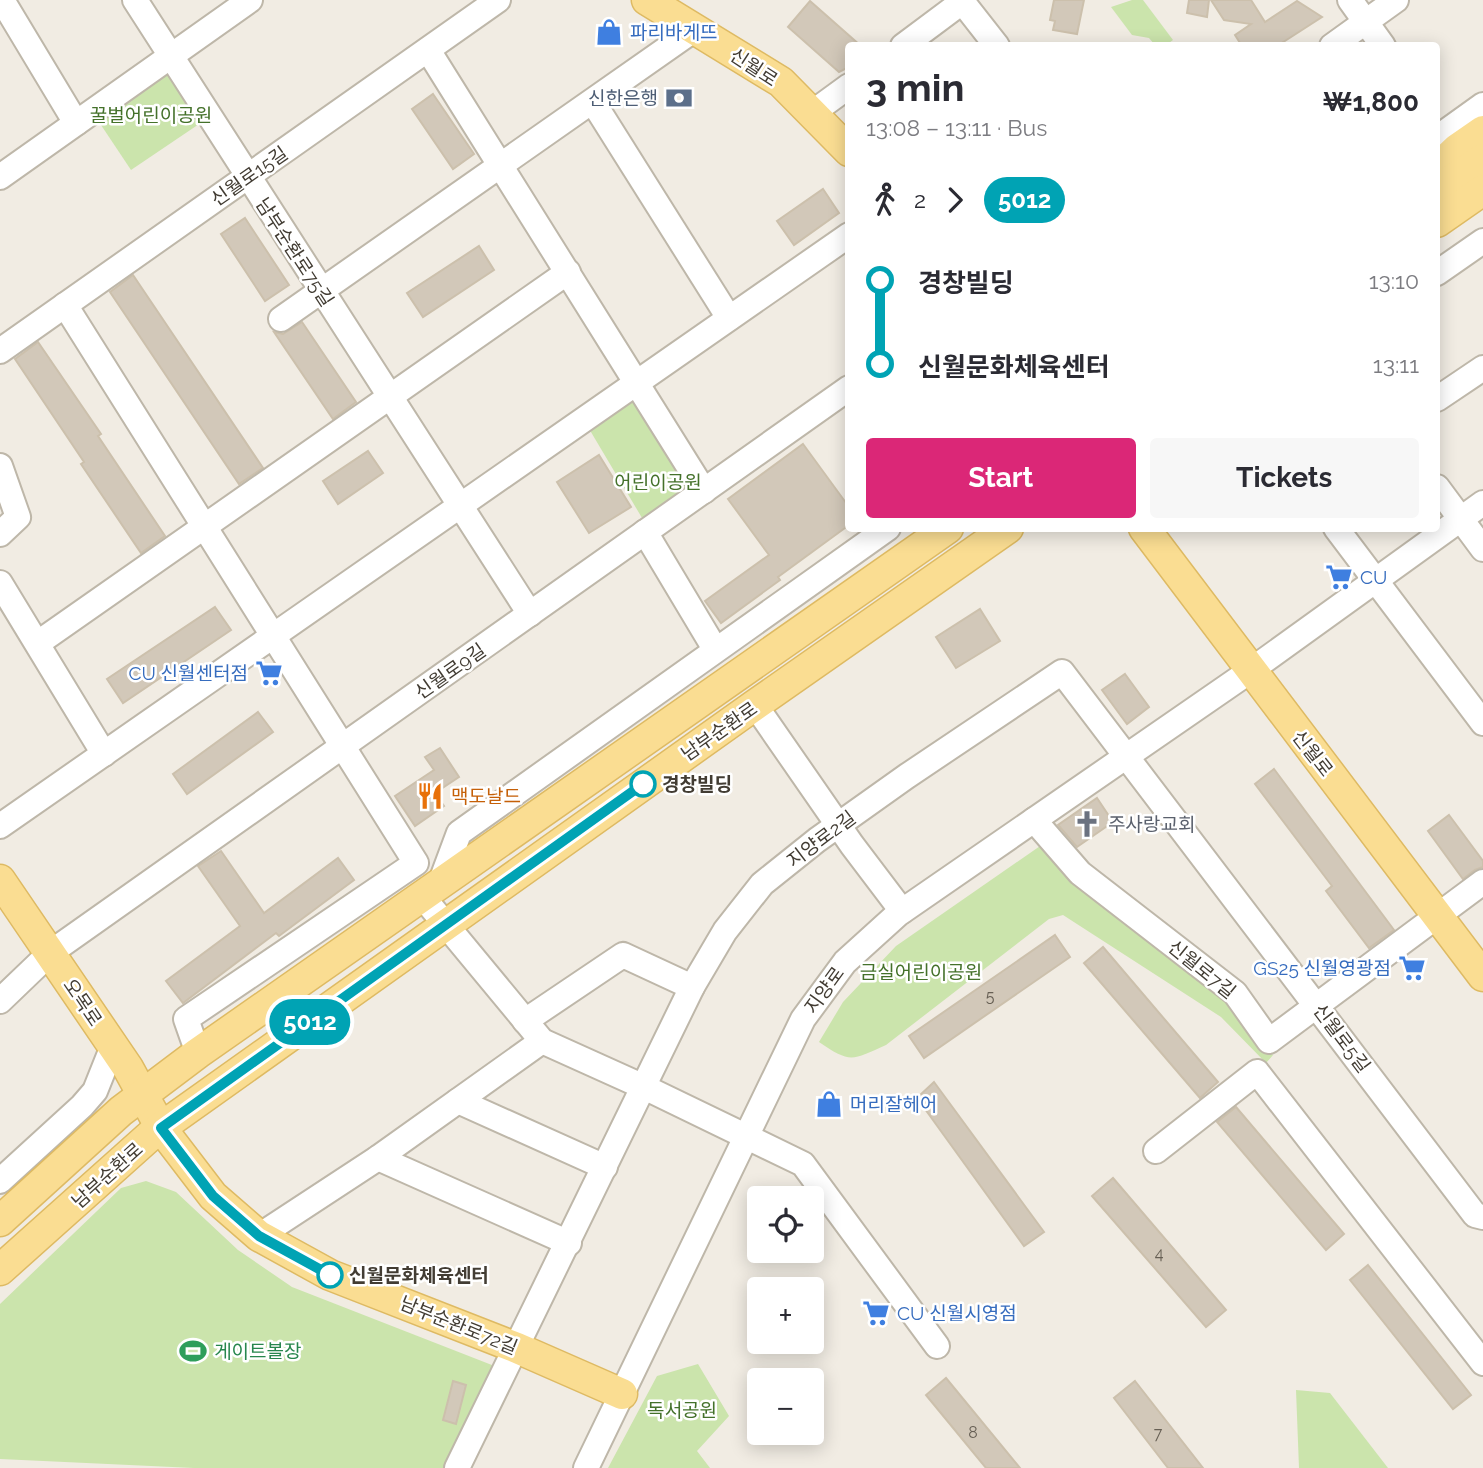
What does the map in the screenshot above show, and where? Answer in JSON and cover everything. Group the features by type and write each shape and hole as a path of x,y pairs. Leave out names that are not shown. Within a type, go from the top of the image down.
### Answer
{"main road":[{"name":"신월로","path":"647,0 780,82 845,147"},
{"path":"1440,179 1449,145 1483,131"},
{"path":"1440,220 1483,190"},
{"path":"1440,241 1483,211"},
{"name":"남부순환로","path":"0,1222 121,1111 198,1053 942,532"},
{"name":"남부순환로","path":"0,1270 161,1128 1002,532"},
{"name":"신월로","path":"1147,532 1483,976"},
{"name":"오목로","path":"0,880 128,1068 161,1128"},
{"name":"남부순환로72길","path":"161,1128 213,1196 259,1236 330,1275 517,1348 622,1394"}],"street":[{"path":"2,0 76,123"},
{"name":"남부순환로75길","path":"135,0 530,614"},
{"path":"0,177 250,0"},
{"name":"신월로15길","path":"0,351 498,0"},
{"path":"1350,0 1380,42"},
{"path":"1337,42 1396,0"},
{"path":"908,42 961,1 994,42"},
{"path":"281,319 695,30"},
{"path":"428,50 704,491"},
{"path":"811,113 845,89"},
{"path":"593,102 729,318"},
{"path":"1449,145 1483,104"},
{"path":"0,826 845,238"},
{"path":"1440,271 1483,241"},
{"path":"38,643 568,272"},
{"path":"65,305 415,863 186,1018 198,1053"},
{"path":"1440,398 1482,370"},
{"name":"신월로9길","path":"0,1001 50,953 845,391"},
{"path":"0,466 18,517 0,534"},
{"path":"1440,491 1483,549"},
{"name":"지양로","path":"586,1468 803,1019 845,962 902,911 1250,671 1483,503"},
{"path":"645,532 715,649"},
{"path":"882,532 458,833 431,890 446,925 542,1041 803,1164 937,1346"},
{"path":"1339,532 1483,723"},
{"path":"0,583 104,754"},
{"name":"지양로2길","path":"457,1468 692,987 726,931 762,884 839,824 1062,672 1126,757"},
{"path":"755,705 902,911"},
{"name":"신월로5길","path":"1126,757 1475,1215 1483,1217"},
{"name":"신월로7길","path":"1034,820 1080,873 1235,993 1269,1041 1483,882"},
{"path":"525,1021 623,955 692,987"},
{"path":"259,1236 378,1158 542,1041"},
{"path":"0,1181 95,1091 113,1046"},
{"path":"1156,1151 1257,1072 1483,1363"},
{"path":"458,1101 605,1167"},
{"path":"378,1158 569,1243"}],"green space":[{"path":"1132,0 1143,0 1173,40 1152,42 1149,38 1132,35 1111,7"},
{"name":"꿀벌어린이공원","path":"170,61 208,118 131,170 93,113"},
{"name":"어린이공원","path":"637,385 702,492 648,528 585,422"},
{"name":"금실어린이공원","path":"1043,844 1052,849 1082,890 1234,1002 1273,1055 1266,1063 1221,1017 1063,915 1049,919 886,1045 866,1054 845,1057 819,1042 843,1002 896,946"},
{"path":"146,1181 176,1192 238,1250 292,1287 497,1367 443,1468 194,1468 0,1459 0,1304 121,1188"},
{"name":"독서공원","path":"698,1364 729,1416 697,1451 710,1468 608,1468 657,1376"},
{"path":"1296,1390 1330,1393 1388,1468 1299,1468"}],"building":[{"path":"1054,0 1084,0 1077,34 1053,30 1055,21 1050,20"},
{"path":"1189,0 1209,0 1207,17 1187,13"},
{"path":"1211,0 1251,0 1265,22 1297,1 1322,17 1283,42 1239,42 1235,35 1251,24 1224,20"},
{"path":"810,1 856,42 845,42 845,69 839,72 788,27"},
{"path":"433,94 474,154 453,169 412,109"},
{"path":"823,189 839,213 794,245 777,221"},
{"path":"245,218 289,285 265,301 221,234"},
{"path":"479,246 494,270 423,317 407,293"},
{"path":"133,275 263,468 239,484 110,292"},
{"path":"302,322 356,402 333,419 274,332 283,334"},
{"path":"38,342 101,434 98,436 165,536 141,553 15,359"},
{"path":"803,444 845,502 845,528 721,623 705,601 769,555 728,499"},
{"path":"368,451 383,473 338,504 323,481"},
{"path":"599,455 631,507 589,533 557,482"},
{"path":"215,607 231,630 123,703 107,679"},
{"path":"980,609 1000,641 956,668 936,637"},
{"path":"1125,674 1149,707 1127,724 1102,690"},
{"path":"258,712 273,732 187,794 173,774"},
{"path":"440,748 459,777 435,793 444,806 415,826 395,796 434,770 425,757"},
{"path":"1274,769 1394,930 1369,948 1326,891 1332,886 1255,784"},
{"path":"1097,798 1113,822 1077,847 1058,825"},
{"path":"1449,815 1483,861 1483,867 1463,879 1428,831"},
{"path":"221,851 264,913 338,858 354,880 279,936 276,933 183,1003 166,981 240,926 198,866"},
{"path":"1055,935 1070,957 924,1058 909,1036"},
{"path":"1103,947 1218,1082 1200,1098 1084,963"},
{"path":"934,1082 1044,1232 1024,1246 917,1098"},
{"path":"1236,1107 1344,1234 1326,1250 1217,1122"},
{"path":"1113,1178 1226,1310 1206,1327 1092,1196"},
{"path":"1368,1265 1471,1395 1453,1409 1350,1280"},
{"path":"946,1378 1020,1468 986,1468 926,1395"},
{"path":"453,1381 466,1385 456,1424 443,1420"},
{"path":"1135,1381 1203,1468 1168,1468 1114,1398"}],"bus line":[{"name":"5012","path":"330,1275 259,1236 213,1196 161,1128 643,784"}],"place":[{"name":"파리바게뜨","path":"609,32"},
{"name":"신한은행","path":"679,98"},
{"name":"CU","path":"1339,577"},
{"name":"CU 신월센터점","path":"269,673"},
{"name":"경창빌딩","path":"643,784"},
{"name":"맥도날드","path":"430,796"},
{"name":"주사랑교회","path":"1087,824"},
{"name":"GS25 신월영광점","path":"1412,968"},
{"name":"머리잘헤어","path":"829,1104"},
{"name":"신월문화체육센터","path":"330,1275"},
{"name":"CU 신월시영점","path":"876,1313"},
{"name":"게이트볼장","path":"193,1351"}]}
